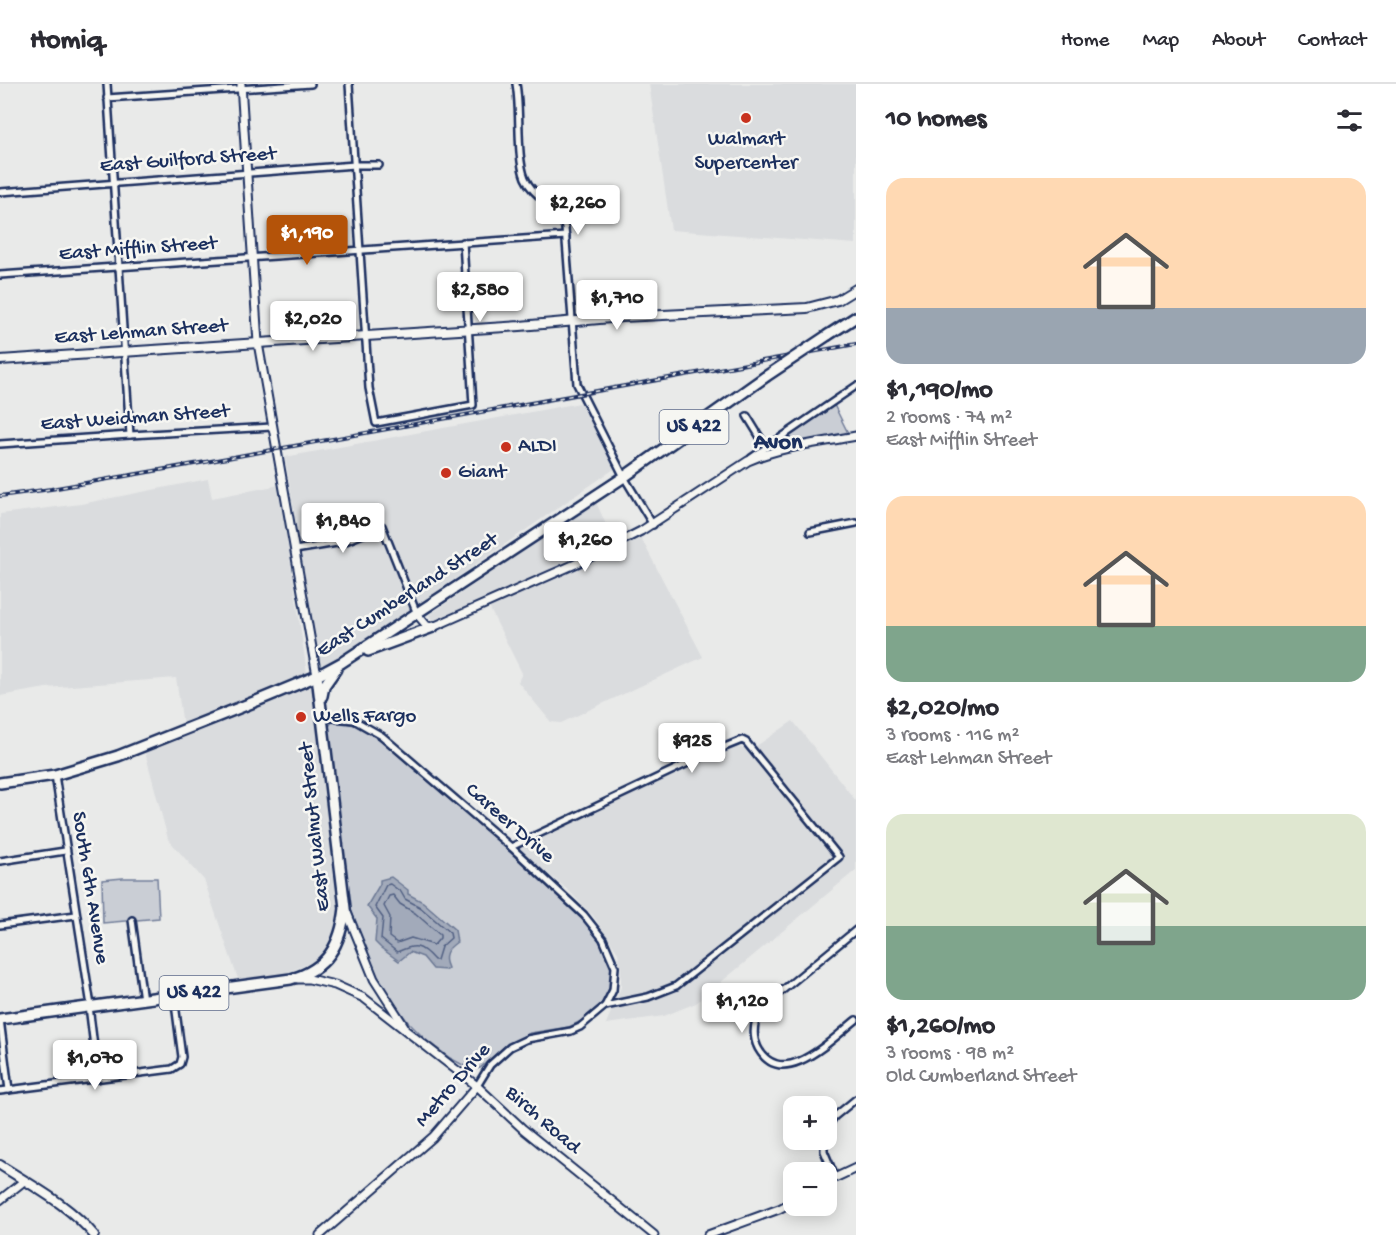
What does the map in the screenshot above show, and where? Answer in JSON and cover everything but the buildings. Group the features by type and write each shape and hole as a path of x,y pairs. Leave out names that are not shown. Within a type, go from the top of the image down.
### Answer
{"highway":[{"name":"East Cumberland Street","path":"0,783 55,775 118,756 317,676 341,663 624,477 765,377 856,317"},
{"path":"352,657 433,627"},
{"name":"US 422","path":"321,705 324,686 341,663"},
{"name":"East Walnut Street","path":"0,1019 291,979 314,970 330,954 340,938 345,908 317,676"}],"main road":[{"name":"East Lehman Street","path":"0,360 622,317 807,308 838,300 856,289"},
{"path":"0,1165 67,1208 81,1219 94,1235"}],"street":[{"path":"107,84 130,435"},
{"path":"107,98 242,86 311,84"},
{"path":"349,84 369,388 376,423 473,405 463,242"},
{"path":"516,84 522,167 526,179 533,190 556,210 563,220 577,384 624,477 653,525"},
{"path":"242,86 258,343 317,676"},
{"name":"East Guilford Street","path":"0,192 379,165"},
{"name":"East Mifflin Street","path":"0,275 566,236"},
{"path":"295,550 343,542 382,526 417,614 427,626 433,627 582,561 653,525 856,386"},
{"path":"747,416 766,447"},
{"name":"East Weidman Street","path":"0,444 272,427"},
{"path":"748,460 786,449 856,436"},
{"path":"810,532 856,523"},
{"name":"Career Drive","path":"322,717 354,720 382,736 511,847 585,915 603,939 612,957 616,975 612,995 605,1006"},
{"name":"Metro Drive","path":"320,1235 433,1137 477,1086 489,1065 510,1047 527,1039 571,1031 580,1027 605,1006 648,997 676,986 839,856 742,740 715,750 511,847"},
{"name":"South 6th Avenue","path":"55,775 90,1006 98,1079"},
{"path":"0,861 65,851"},
{"name":"Birch Road","path":"345,908 374,979 409,1033"},
{"path":"0,925 76,915"},
{"path":"132,920 143,1000"},
{"path":"855,931 761,1008 754,1025 754,1034 761,1053 779,1064 791,1065 805,1060 856,1020"},
{"name":"Birch Road","path":"291,979 309,979 350,990 364,998 477,1086 523,1129 654,1235"},
{"path":"0,1091 172,1069 180,1064 182,1057 174,996"},
{"path":"0,1019 9,1090"},
{"path":"837,1115 856,1099"},
{"path":"837,1177 856,1168"},
{"path":"0,1200 24,1180"},
{"path":"708,1235 726,1232 783,1207"}],"shaded area":[{"path":"649,84 856,84 856,244 671,230"},
{"path":"580,403 615,465 614,469 349,652 325,665 319,663 285,457"},
{"path":"834,405 848,433 769,448"},
{"path":"208,479 212,498 280,485 307,674 183,725 176,678 46,688 0,696 0,514 81,504"},
{"path":"596,502 612,538 488,600 436,621 430,617 429,615"},
{"path":"641,538 703,657 561,723 551,722 518,682 522,673 489,607"},
{"path":"304,687 313,688 315,692 319,755 340,905 339,928 334,941 320,959 284,974 238,979 204,880 168,839 145,752"},
{"path":"793,721 856,801 856,870 696,1003 664,1016 606,1024 621,987 618,953 594,917 569,891 518,848 734,747 749,751"},
{"path":"332,722 355,725 376,736 528,867 593,930 612,963 610,988 602,1003 581,1021 569,1027 530,1033 505,1046 480,1068 472,1070 450,1058 425,1039 408,1022 386,992 371,966 349,904 327,729"},
{"path":"157,878 159,918 103,923 102,880"}],"water":[{"path":"391,877 408,890 408,894 423,902 455,930 457,942 446,953 448,968 446,970 433,969 423,957 410,952 399,961 375,942 377,919 367,906 380,880"}],"railway":[{"path":"0,496 200,463 856,344"}],"place":[{"name":"Walmart Supercenter","path":"746,118"},
{"name":"ALDI","path":"506,447"},
{"name":"Giant","path":"446,473"},
{"name":"Wells Fargo","path":"301,717"}],"district":[{"name":"Avon","path":"778,443"}]}
